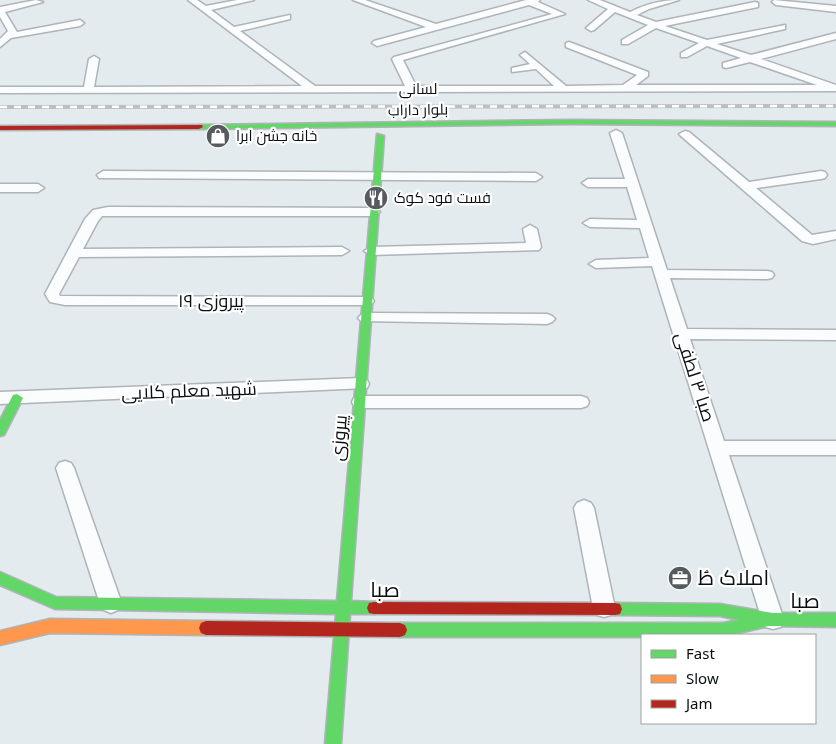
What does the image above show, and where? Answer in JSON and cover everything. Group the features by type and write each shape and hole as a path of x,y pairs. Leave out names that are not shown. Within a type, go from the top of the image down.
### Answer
{"main road":[{"path":"750,124 836,119"},
{"name":"بلوار داراب","path":"0,128 383,126 646,128 750,124 836,124"},
{"name":"بلوار داراب","path":"0,135 380,136 586,128 616,133 646,128 685,134 836,134"},
{"name":"پیروزی","path":"333,744 342,608 380,136"},
{"path":"0,432 8,398"},
{"name":"صبا","path":"0,578 55,603 342,608 720,610 774,620 836,620"},
{"name":"صبا","path":"0,638 50,626 341,630 724,630 774,620"}],"street":[{"path":"192,0 312,89"},
{"path":"205,9 250,0"},
{"path":"358,0 436,27"},
{"path":"592,0 632,14 655,25 836,88"},
{"path":"634,0 646,7"},
{"path":"632,14 646,7 675,0"},
{"path":"377,42 533,1 561,14 398,59 412,89"},
{"path":"0,44 7,32 0,10 38,2"},
{"path":"776,2 836,9"},
{"path":"624,42 655,25 755,5"},
{"path":"591,28 614,9"},
{"path":"233,30 287,17"},
{"path":"7,32 80,23"},
{"path":"684,54 707,43 782,27"},
{"path":"726,65 836,36"},
{"path":"819,41 836,44"},
{"path":"569,45 644,74 625,89"},
{"path":"525,55 564,89"},
{"path":"88,90 94,59"},
{"path":"516,70 538,66"},
{"name":"لسانی","path":"0,90 836,88"},
{"name":"صبا ۳ لطفی","path":"616,133 774,620"},
{"path":"685,134 807,238 813,240 836,235"},
{"path":"103,174 536,177"},
{"path":"746,186 821,175"},
{"path":"588,183 632,183"},
{"path":"0,188 38,188"},
{"path":"342,251 74,253 92,219 98,213 108,211 374,212"},
{"path":"590,223 645,224"},
{"path":"371,251 534,247 530,229"},
{"name":"پیروزی ۱۹","path":"74,253 52,294 55,299 65,301 367,301"},
{"path":"596,264 767,275"},
{"path":"366,318 547,319"},
{"path":"681,334 836,335"},
{"name":"شهید معلم کلایی","path":"8,398 361,384"},
{"path":"360,402 581,402"},
{"path":"718,448 836,448"},
{"path":"66,468 111,604"},
{"path":"584,508 604,608"}],"railway":[{"path":"0,107 836,106"}],"traffic: fast":[{"path":"199,127 571,122 836,124"},
{"path":"333,744 380,136"},
{"path":"0,432 17,398"},
{"path":"0,578 55,603 374,608"},
{"path":"615,609 720,610 773,620 836,620"},
{"path":"400,630 723,630 763,622"}],"traffic: slow":[{"path":"0,638 50,626 206,628"}],"traffic: jam":[{"path":"0,128 199,127"},
{"path":"374,608 615,609"},
{"path":"206,628 400,630"}],"place":[{"name":"خانه جشن ابرا","path":"218,136"},
{"name":"فست فود کوک","path":"376,198"},
{"name":"املاک طُ","path":"680,578"}]}
